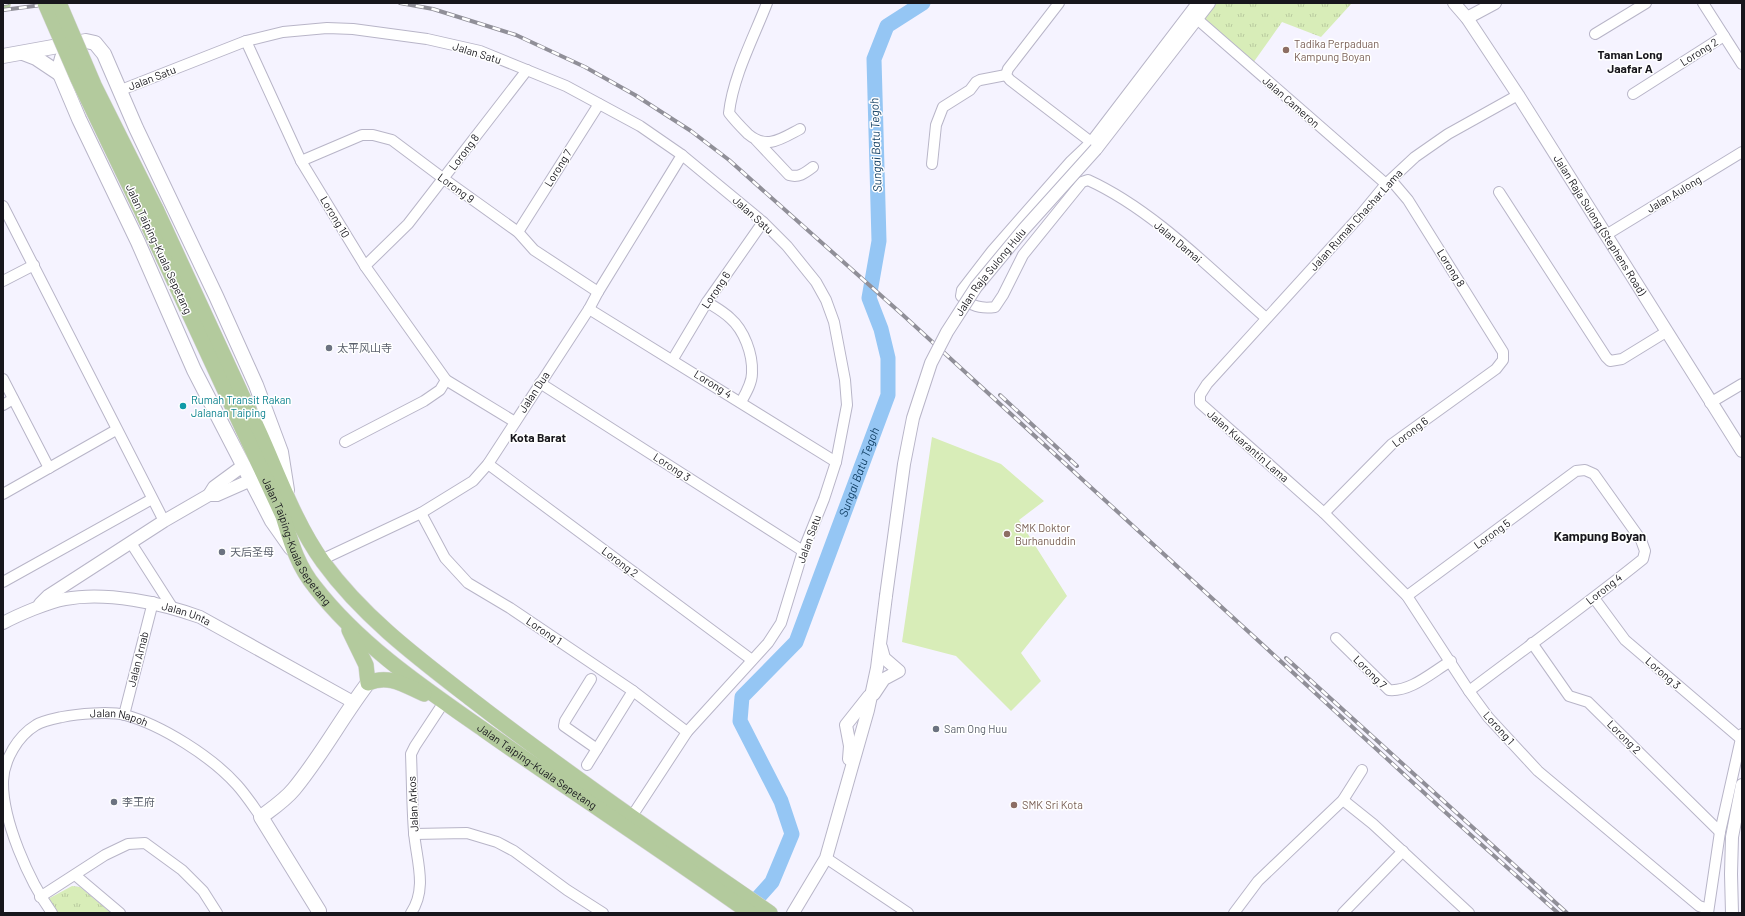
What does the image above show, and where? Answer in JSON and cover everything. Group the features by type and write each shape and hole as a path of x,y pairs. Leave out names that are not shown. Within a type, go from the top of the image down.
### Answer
{"main road":[{"name":"Jalan Taiping-Kuala Sepetang","path":"45,3 78,79 149,211 268,451 288,502 321,560 366,613 403,646 557,765 632,816 746,905"},
{"name":"Jalan Taiping-Kuala Sepetang","path":"59,3 283,516 294,553 314,586 343,621 444,702 575,795 746,905 770,913"},
{"path":"12,55 86,41 95,44 104,54 136,128 216,296 256,385 281,452 288,502"},
{"path":"71,44 62,57 59,66 60,74 79,119 129,222 194,370 272,521 294,553"},
{"path":"12,55 36,58 60,74"},
{"path":"79,119 90,120 103,117 112,112 122,94"},
{"path":"358,634 363,634 368,631 369,625 366,613"},
{"path":"343,621 356,641 366,665 368,683"},
{"path":"261,817 293,790 319,755 353,702 368,683 378,678 387,678 444,702"},
{"name":"Jalan Napoh","path":"261,817 320,912"}],"street":[{"path":"767,3 739,76 731,101 729,113 736,123 756,140 789,175 795,177 801,176 813,167"},
{"path":"1006,75 1008,69 1059,3"},
{"path":"1006,75 1010,80 1093,145 1197,3"},
{"name":"Jalan Raja Sulong Hulu","path":"870,694 877,668 904,464 913,418 931,363 947,332 976,287 1209,3"},
{"name":"Jalan Raja Sulong (Stephens Road)","path":"1454,3 1467,18 1518,95 1710,403 1742,451"},
{"path":"1467,18 1495,3"},
{"path":"1595,34 1646,3"},
{"path":"1703,3 1742,64"},
{"name":"Jalan Cameron","path":"1197,19 1388,182"},
{"name":"Jalan Satu","path":"122,94 246,41 283,32 327,28 368,31 428,39 480,51 566,86 640,126 682,155 763,222 787,246 816,282 826,300 834,322 846,380 847,405 836,462 824,499 803,551 781,623 768,643 687,732 632,816"},
{"name":"Lorong 2","path":"1633,94 1724,36"},
{"name":"Lorong 10","path":"246,41 301,161 364,266 446,380 515,422"},
{"name":"Lorong 8","path":"364,266 408,224 527,70"},
{"path":"932,164 936,125 943,107 970,90 976,82 1006,75"},
{"name":"Jalan Rumah Chachar Lama","path":"1266,318 1358,218 1388,182 1415,157 1448,134 1518,95"},
{"name":"Lorong 7","path":"518,232 599,104"},
{"path":"756,140 766,143 780,140 800,129"},
{"name":"Lorong 9","path":"301,161 362,134 392,140 518,232 534,250 598,292"},
{"name":"Jalan Damai","path":"1093,145 1071,161 992,251 962,290 962,296 965,300 983,309 995,307 1003,295 1023,255 1082,182 1088,180 1141,211 1175,238 1266,318"},
{"name":"Jalan Aulong","path":"1606,235 1742,153"},
{"name":"Jalan Dua","path":"321,560 421,513 473,481 488,464 589,309 682,155"},
{"name":"Lorong 8","path":"1388,182 1408,200 1503,352 1503,360"},
{"path":"1499,192 1610,361 1622,359 1666,332"},
{"path":"3,206 116,430 164,521"},
{"name":"Lorong 6","path":"673,359 707,302 763,222"},
{"path":"3,281 34,265"},
{"path":"707,302 730,318 739,328 747,345 752,373 749,389 741,402"},
{"name":"Lorong 4","path":"589,309 673,359 836,462"},
{"name":"Jalan Kuarantin Lama","path":"1266,318 1207,384 1200,395 1200,403 1324,513"},
{"name":"Lorong 6","path":"1324,513 1392,444 1496,369 1503,360"},
{"path":"3,379 49,468"},
{"path":"345,442 424,401 440,390 446,380"},
{"name":"Lorong 3","path":"540,383 803,551"},
{"path":"1710,403 1742,384"},
{"path":"3,405 13,399"},
{"path":"3,494 116,430"},
{"name":"Lorong 2","path":"488,464 752,660"},
{"path":"209,495 214,487 244,465"},
{"name":"Lorong 4","path":"1469,691 1594,598 1643,559 1645,551 1641,540 1594,474 1585,470 1576,471"},
{"name":"Lorong 5","path":"1407,596 1576,471"},
{"path":"37,608 48,596 164,521 209,495 217,494 251,480"},
{"path":"3,582 152,499"},
{"name":"Lorong 1","path":"421,513 445,558 468,582 510,608 634,692 687,732"},
{"name":"Lorong 1","path":"1324,513 1407,596 1451,661 1469,691 1488,717 1538,770 1699,906 1708,911"},
{"path":"131,543 172,607"},
{"path":"65,599 82,574"},
{"name":"Jalan Unta","path":"3,624 37,608 65,599 103,597 153,602 200,617 353,702"},
{"name":"Lorong 3","path":"1594,598 1625,640 1741,736"},
{"name":"Jalan Arnab","path":"124,715 153,602"},
{"name":"Lorong 7","path":"1336,638 1389,690 1401,691 1410,687 1451,661"},
{"path":"793,913 826,858 868,710 876,690 884,679 899,670 884,658 880,641"},
{"name":"Lorong 2","path":"1532,643 1569,696 1588,702 1720,832"},
{"path":"591,679 565,721 564,726 597,749"},
{"path":"587,765 634,692"},
{"path":"868,710 870,694"},
{"path":"849,774 850,746 846,725 870,694"},
{"name":"Jalan Arkos","path":"411,913 419,892 420,874 414,834 411,754 414,746 444,702"},
{"name":"Jalan Napoh","path":"52,913 40,897 31,881 7,829 3,780 8,761 14,748 23,735 37,724 72,715 124,715 160,729 190,746 212,763 237,785 261,817"},
{"path":"1708,911 1720,832 1741,736"},
{"path":"1234,913 1258,881 1343,800 1362,770"},
{"path":"1732,913 1732,837 1742,785"},
{"path":"1343,800 1374,824 1403,851 1462,911"},
{"path":"414,834 467,833 497,842 514,851 567,890 603,913"},
{"path":"40,897 105,855 128,844 145,843 182,870 203,891 217,913"},
{"path":"1344,913 1403,851"},
{"path":"826,858 908,913"},
{"path":"75,875 120,913"}],"green space":[{"path":"1217,3 1352,3 1321,37 1282,22 1253,63 1204,19"},
{"path":"1256,3 1293,3 1277,21"},
{"path":"932,437 1001,464 1044,501 1019,520 1067,596 1021,653 1041,681 1011,711 956,656 902,642"},
{"path":"72,886 80,887 111,913 57,913 48,899"}],"waterway":[{"name":"Sungai Batu Tegoh","path":"746,911 772,882 792,834 781,801 740,721 742,697 796,642 888,395 888,358 881,329 869,298 879,241 874,59 887,26 923,3"}],"railway":[{"path":"3,4 8,3"},
{"path":"3,10 57,3"},
{"path":"400,3 433,9 516,35 585,67 635,95 691,131 729,160 904,316 1444,811 1558,913"},
{"path":"1000,395 1077,466"},
{"path":"1286,658 1567,913"}],"place":[{"name":"Tadika Perpaduan Kampung Boyan","path":"1286,50"},
{"name":"太平风山寺","path":"329,348"},
{"name":"Rumah Transit Rakan Jalanan Taiping","path":"183,406"},
{"name":"SMK Doktor Burhanuddin","path":"1007,534"},
{"name":"天后圣母","path":"222,552"},
{"name":"Sam Ong Huu","path":"936,729"},
{"name":"李王府","path":"114,802"},
{"name":"SMK Sri Kota","path":"1014,805"}],"district":[{"name":"Taman Long Jaafar A","path":"1630,62"},
{"name":"Kota Barat","path":"538,438"},
{"name":"Kampung Boyan","path":"1600,536"}]}
